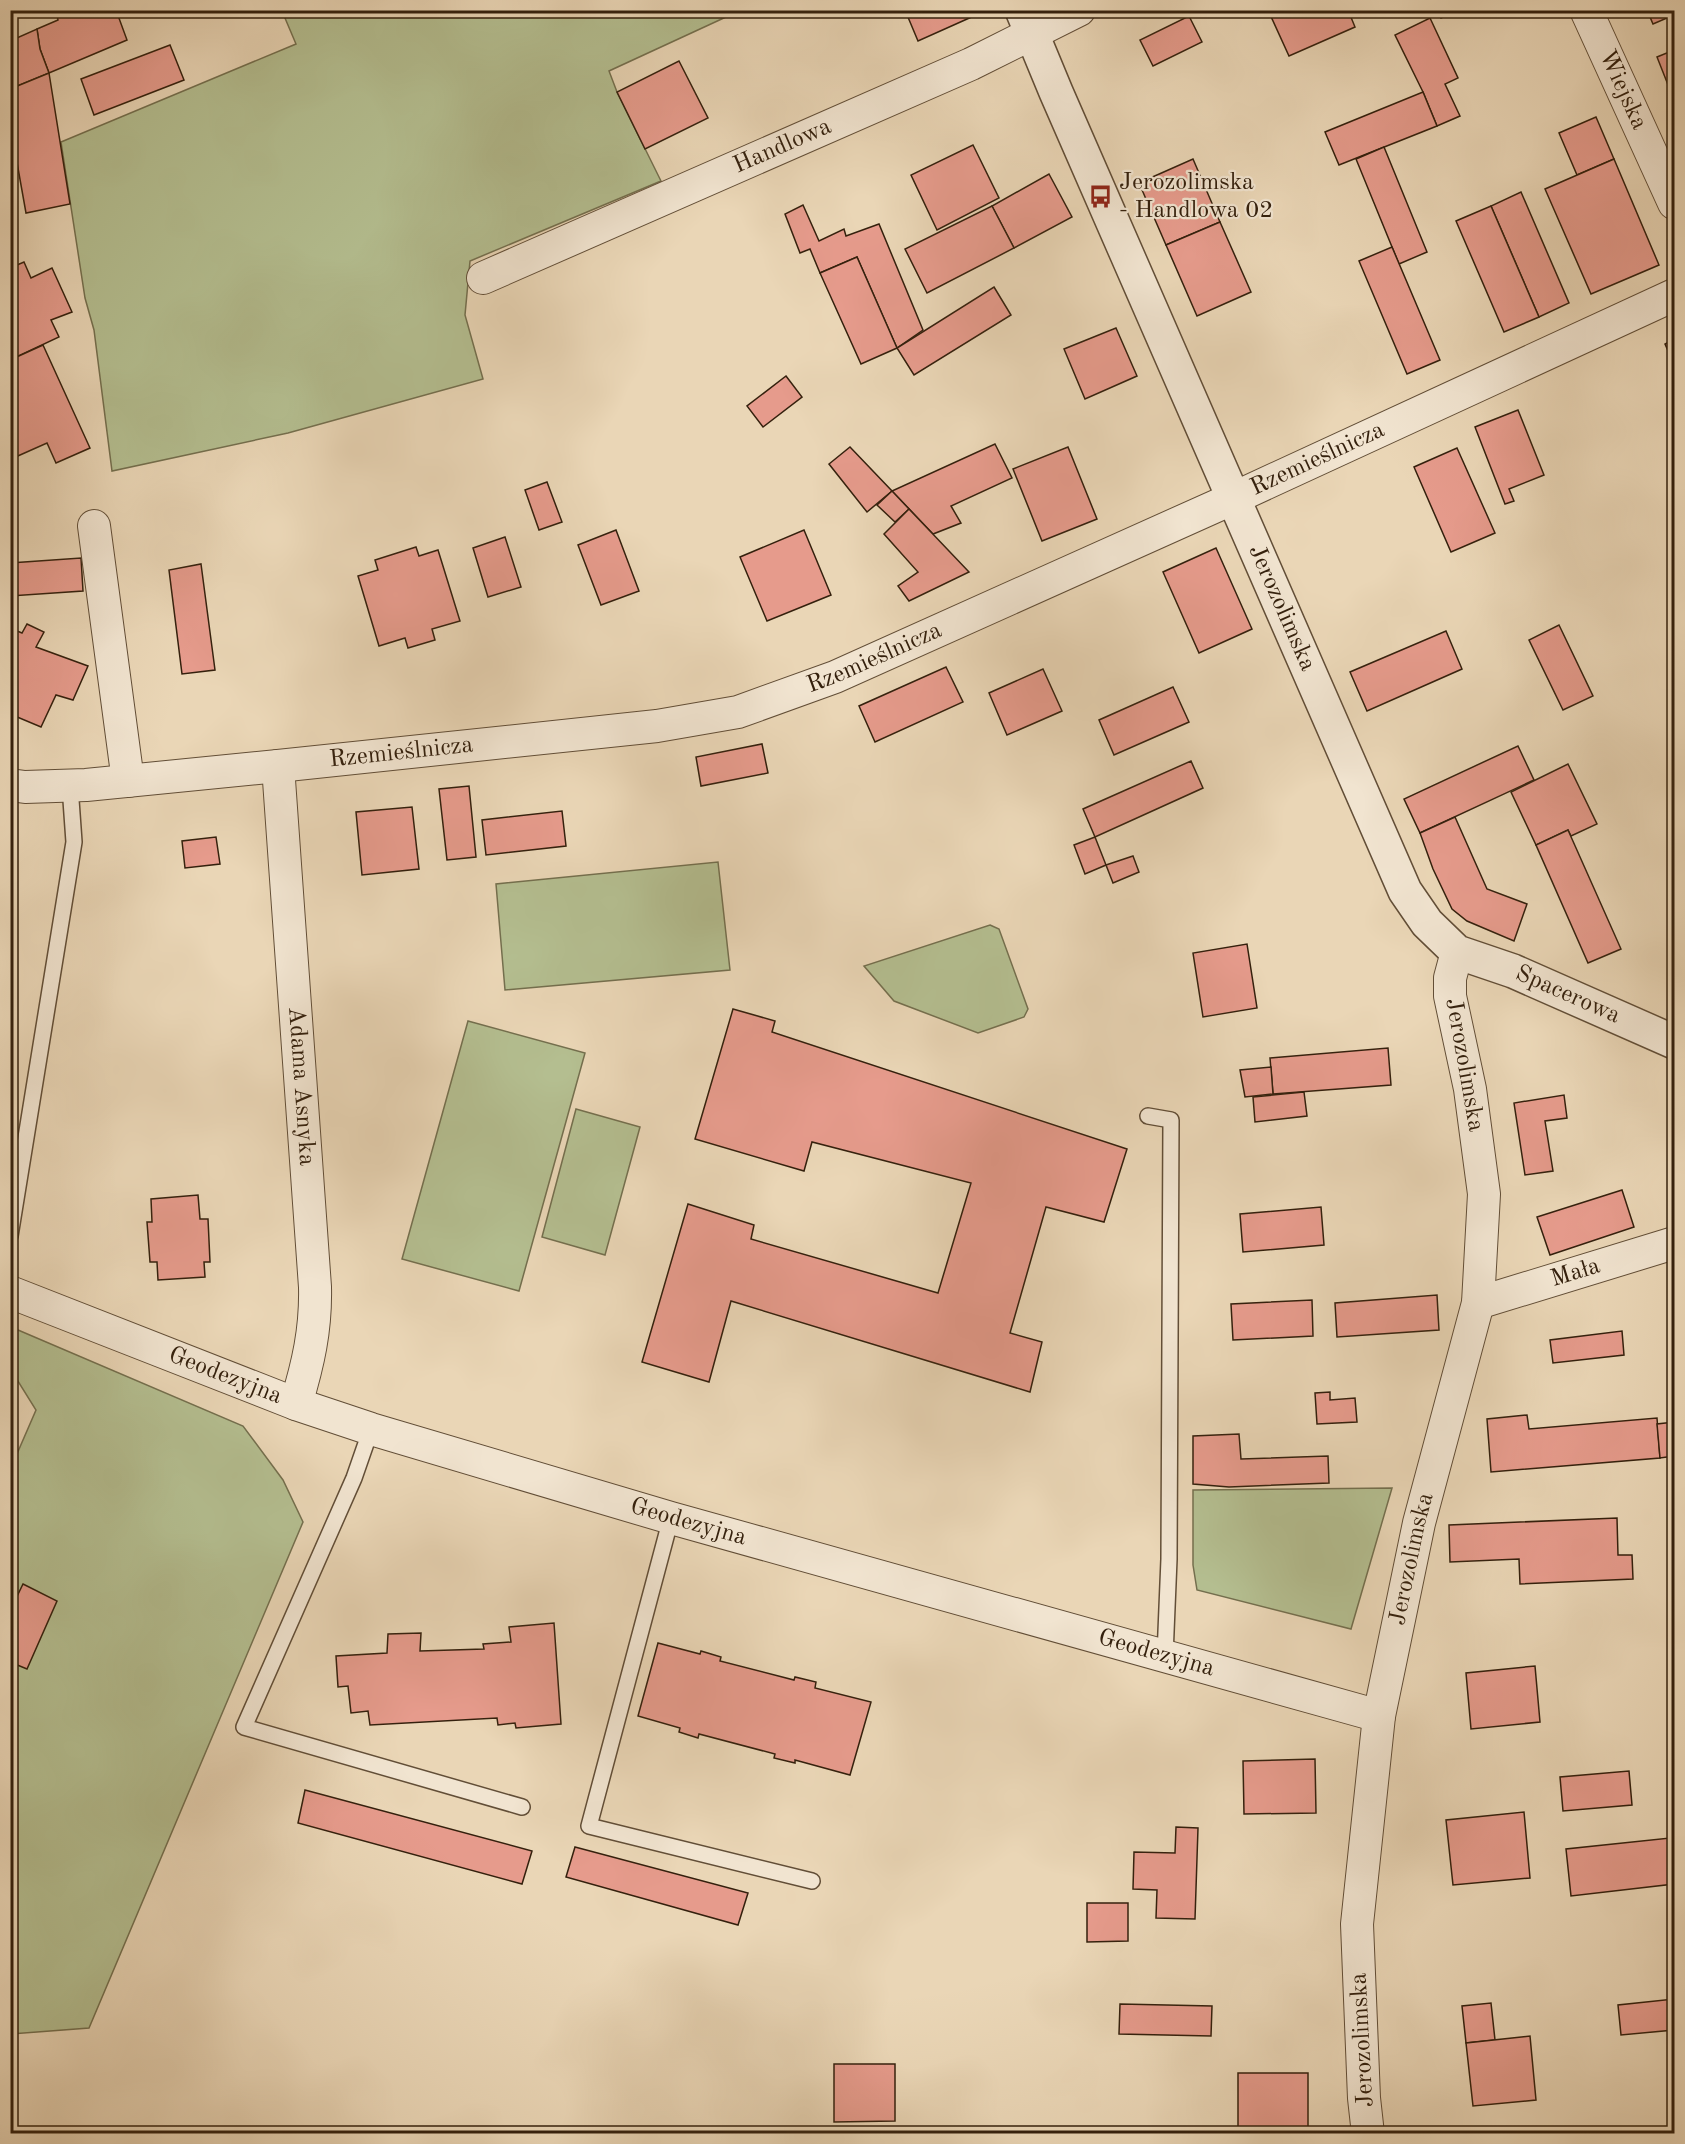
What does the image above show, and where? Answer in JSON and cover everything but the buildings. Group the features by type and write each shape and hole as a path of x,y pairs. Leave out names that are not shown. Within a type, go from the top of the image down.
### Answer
{"street":[{"name":"Handlowa","path":"483,278 971,64 1027,21 1079,10"},
{"name":"Wiejska","path":"1586,10 1674,203"},
{"name":"Jerozolimska","path":"1027,21 1065,113 1405,891 1427,924 1457,952 1450,978 1450,996 1470,1089 1484,1194 1478,1303 1419,1523 1379,1716 1357,1924 1364,2098 1368,2133"},
{"name":"Rzemieślnicza","path":"10,785 70,786 278,766 657,726 738,712 835,677 1234,498 1674,294"},
{"path":"94,526 128,781"},
{"name":"Adama Asnyka","path":"278,766 316,1315 312,1344 296,1404"},
{"name":"Spacerowa","path":"1457,952 1513,971 1674,1042"},
{"name":"Mała","path":"1478,1303 1674,1243"},
{"name":"Geodezyjna","path":"10,1292 296,1404 371,1430 671,1518 1379,1716"}],"lane":[{"path":"10,1236 74,842 70,786"},
{"path":"1148,1116 1171,1120 1169,1559 1165,1656"},
{"path":"371,1430 354,1478 244,1727 522,1807"},
{"path":"671,1518 589,1826 812,1881"}],"green space":[{"path":"282,11 739,11 609,71 661,181 470,261 465,315 483,379 288,433 112,471 94,330 85,298 61,142 296,44"},
{"path":"718,862 730,970 505,990 496,884"},
{"path":"990,925 999,929 1028,1009 1024,1017 978,1033 894,1001 864,966"},
{"path":"468,1021 585,1053 519,1291 402,1259"},
{"path":"576,1109 640,1127 605,1255 542,1237"},
{"path":"11,1327 243,1426 283,1480 303,1522 89,2028 11,2034 10,1470 36,1410 11,1370"},
{"path":"1392,1488 1351,1629 1197,1590 1193,1565 1193,1490"}],"place":[{"name":"Jerozolimska - Handlowa 02","path":"1101,197"}]}
